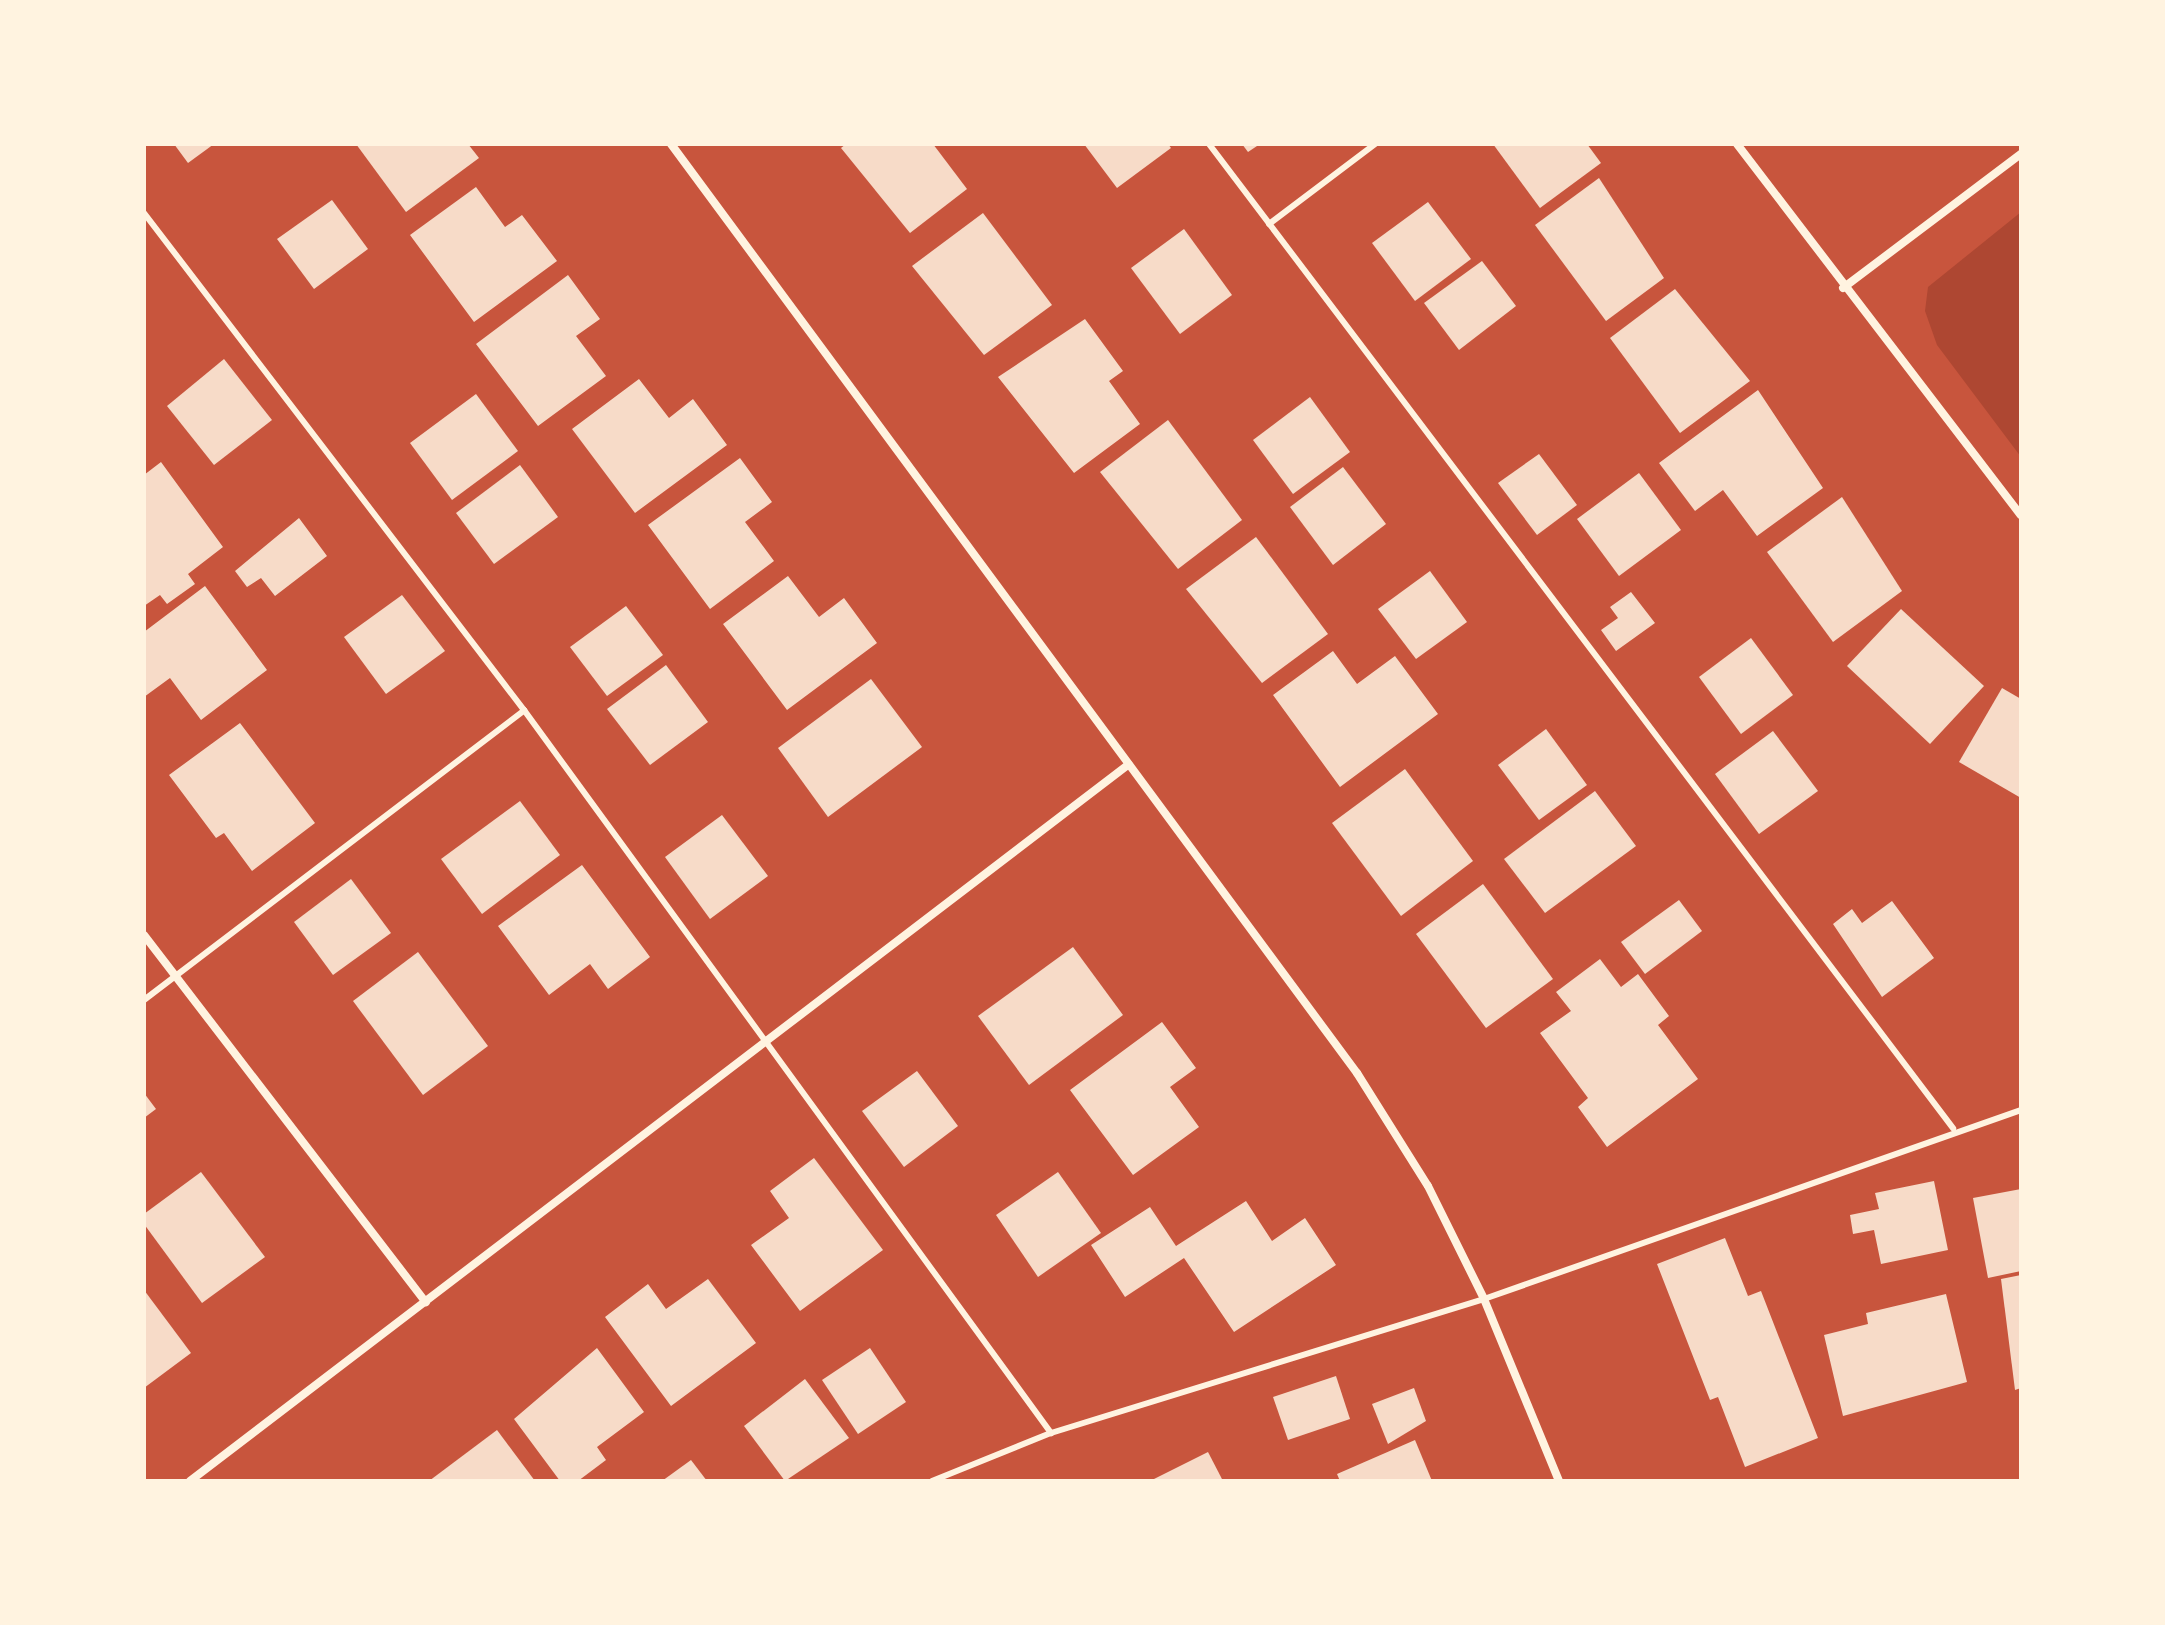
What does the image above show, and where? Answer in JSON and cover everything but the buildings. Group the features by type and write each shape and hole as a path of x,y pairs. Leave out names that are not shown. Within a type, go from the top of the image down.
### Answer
{"street":[{"path":"671,144 1357,1073 1428,1186 1484,1299 1559,1481"},
{"path":"1737,144 1843,288 2021,515"},
{"path":"1843,288 2021,154"},
{"path":"190,1481 1129,764"},
{"path":"144,935 426,1302"}],"lane":[{"path":"1209,144 1953,1128"},
{"path":"1269,224 1375,144"},
{"path":"144,213 524,710 768,1040 1051,1433"},
{"path":"144,1000 524,710"},
{"path":"932,1481 1051,1433 1484,1299 1953,1128 2021,1110"}],"shaded area":[{"path":"2021,212 2021,457 1937,345 1925,311 1928,287"}]}
